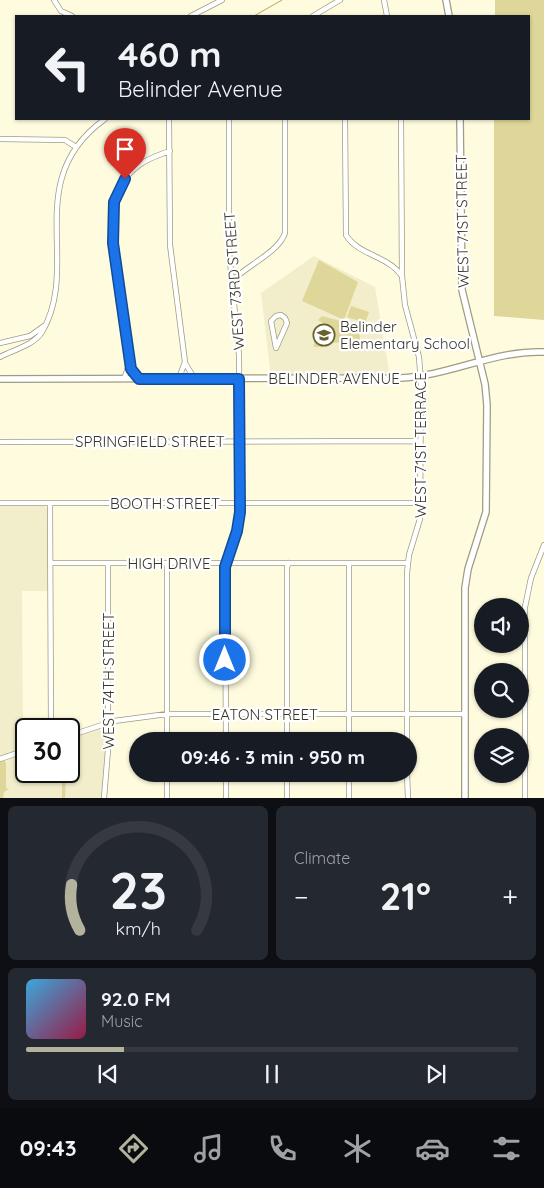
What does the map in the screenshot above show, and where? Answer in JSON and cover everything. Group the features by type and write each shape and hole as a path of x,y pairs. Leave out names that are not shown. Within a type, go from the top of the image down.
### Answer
{"street":[{"path":"54,0 57,6 70,15"},
{"path":"192,15 222,0"},
{"path":"315,15 340,0"},
{"path":"384,0 387,15"},
{"path":"446,0 449,15"},
{"path":"322,11 324,15"},
{"path":"0,357 36,339 42,333 52,312 56,296 58,194 64,171 76,147 104,120"},
{"path":"169,120 170,245 185,362 194,378"},
{"name":"WEST 73RD STREET","path":"226,732 226,563 239,522 238,336 229,251 228,120"},
{"path":"232,281 242,270 282,241 285,233 285,120"},
{"path":"345,120 346,235 355,245 392,264 402,276"},
{"name":"WEST 71ST TERRACE","path":"401,120 402,276 406,305 419,357 421,377 421,503 418,530 408,563 407,732"},
{"name":"WEST 71ST STREET","path":"460,120 460,274 465,307 479,360 487,404 487,500 484,523 466,580 465,798"},
{"path":"0,139 65,140 76,147"},
{"path":"124,379 129,365 114,253 114,202 122,184 133,169 147,160 170,151"},
{"path":"392,264 401,260"},
{"path":"281,315 287,323 276,348 271,321 276,316 281,315"},
{"path":"0,343 30,336 44,326"},
{"name":"BELINDER AVENUE","path":"0,379 421,377 446,372 479,360 507,354 544,352"},
{"path":"179,378 185,362"},
{"path":"129,365 139,379"},
{"name":"SPRINGFIELD STREET","path":"0,442 420,441"},
{"name":"BOOTH STREET","path":"0,503 421,503"},
{"path":"50,503 51,718"},
{"path":"525,798 525,607 532,578 544,546"},
{"name":"HIGH DRIVE","path":"50,563 408,563"},
{"path":"167,563 167,732"},
{"path":"287,732 287,568 289,563"},
{"path":"349,563 349,732"},
{"name":"WEST 74TH STREET","path":"104,798 108,722 108,564"},
{"name":"EATON STREET","path":"80,732 108,722 136,716 167,714 465,714"},
{"path":"0,759 15,754"},
{"path":"167,782 167,798"},
{"path":"226,782 226,798"},
{"path":"287,782 288,798"},
{"path":"349,782 349,798"},
{"path":"408,782 408,798"}],"shaded area":[{"path":"495,0 544,0 544,320 494,316 494,120 530,120 530,15 495,15"},
{"name":"Belinder Elementary School","path":"314,256 375,287 390,377 271,377 261,293"},
{"path":"319,260 358,282 344,320 302,301"},
{"path":"351,306 369,312 365,323 347,317"},
{"path":"322,316 359,326 360,342 326,343 322,347 314,347 314,339 321,339 325,333 324,324 318,320"},
{"path":"44,505 48,509 48,591 22,591 23,718 15,718 15,751 0,756 0,506"},
{"path":"105,726 107,729 102,798 0,798 0,762 15,757 15,783 80,783 80,734"},
{"path":"4,760 6,763 6,788 9,789 4,792 3,798 0,798 0,761"},
{"path":"62,783 66,783 65,798 62,798"}],"waterway":[{"path":"256,15 282,0"}],"place":[{"name":"Belinder Elementary School","path":"324,335"}],"route":[{"path":"125,179 114,202 113,243 131,369 139,379 239,379 240,512 237,531 225,567 225,660"}]}
